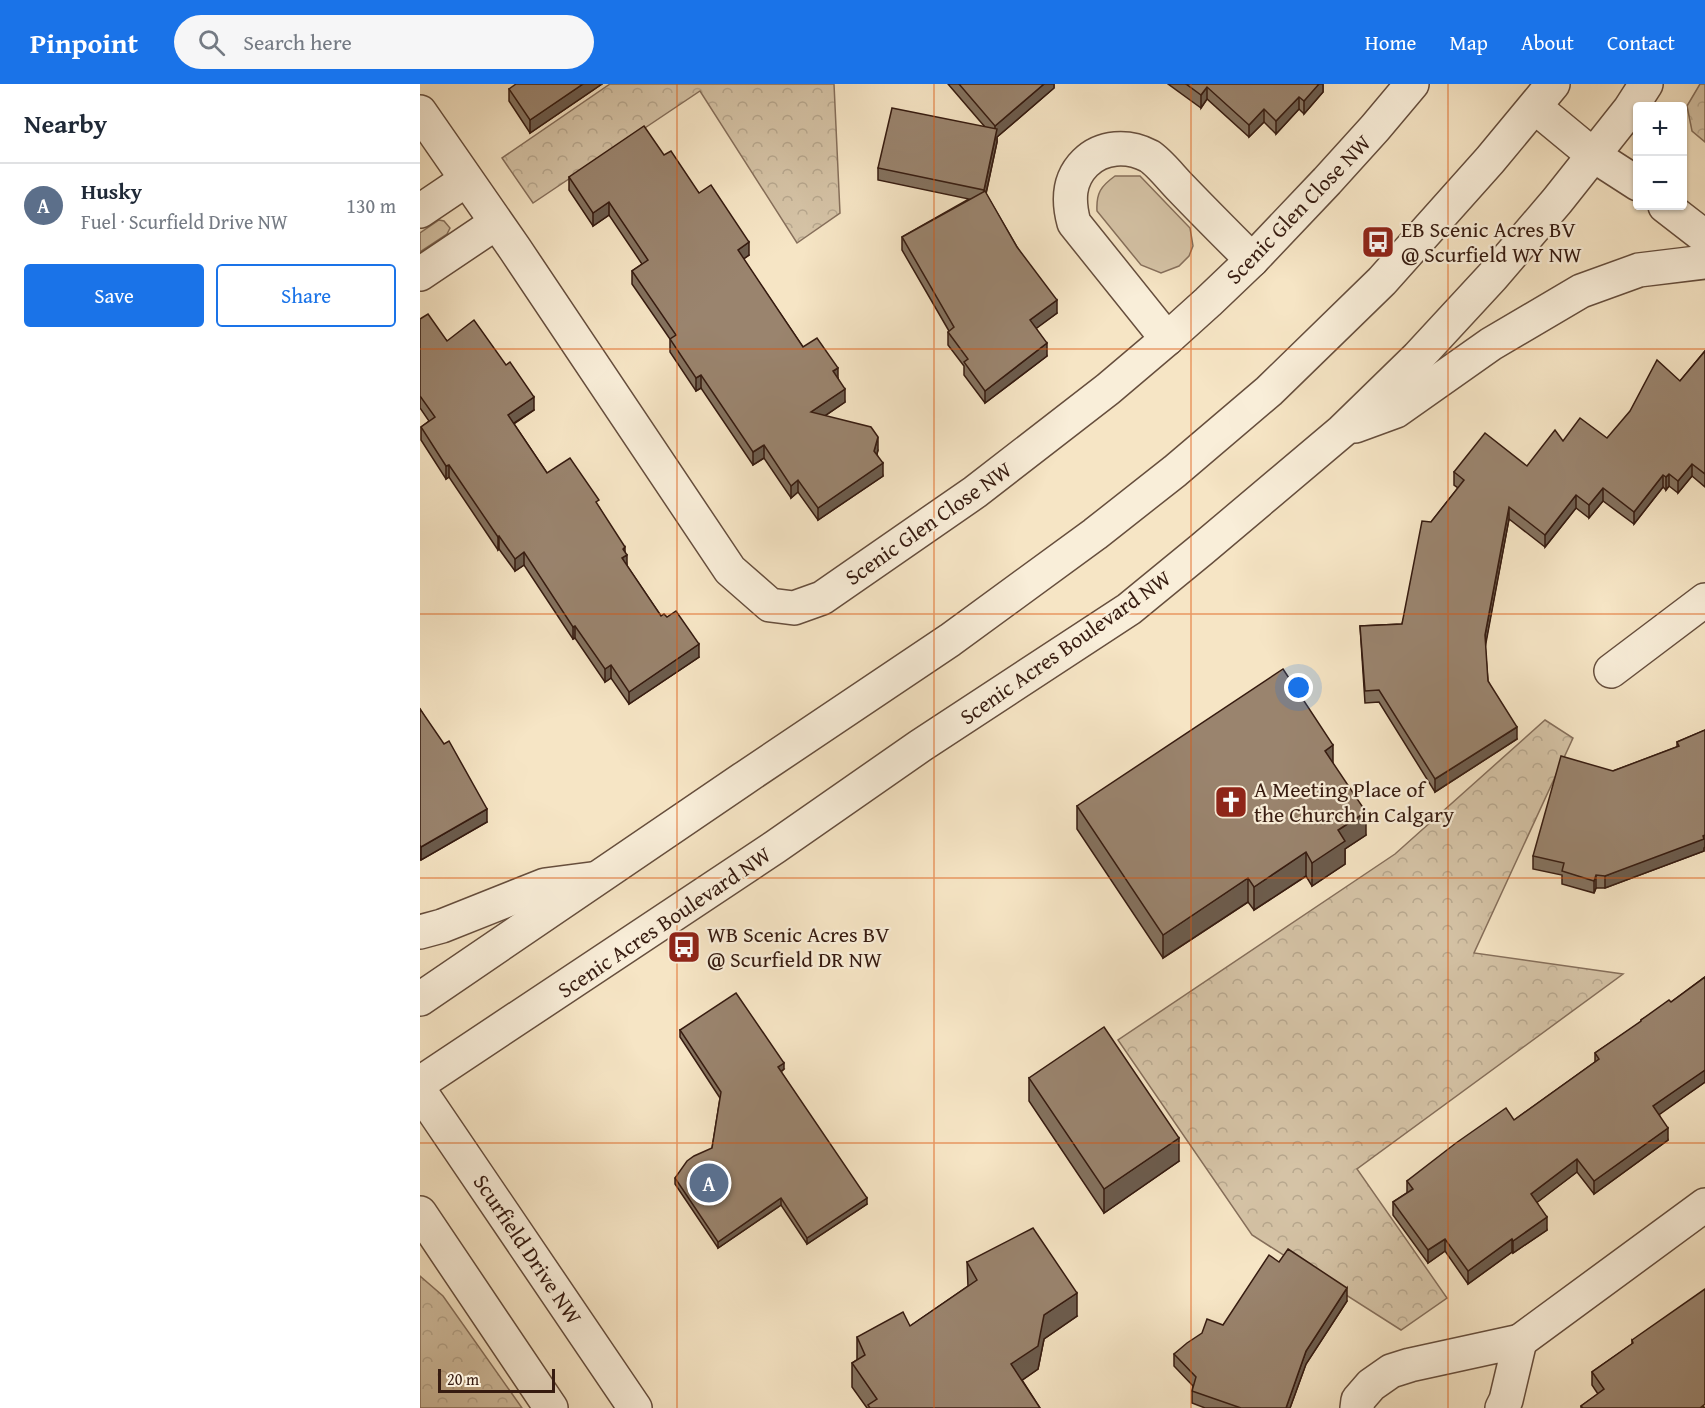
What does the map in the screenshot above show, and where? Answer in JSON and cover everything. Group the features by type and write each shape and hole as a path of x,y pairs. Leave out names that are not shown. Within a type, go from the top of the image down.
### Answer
{"street":[{"name":"Scenic Glen Close NW","path":"420,112 515,249 730,570 770,604 794,608 822,598 975,492 1108,389 1167,339 1252,260 1375,128 1412,84"},
{"name":"Scenic Acres Boulevard NW","path":"420,1083 755,860 920,746 1129,609 1342,431 1418,357 1492,277 1557,201 1630,109 1646,84"},
{"path":"420,999 742,778 950,640 1095,534 1175,471 1269,391 1382,281 1544,96 1593,155 1633,181"},
{"path":"1167,339 1074,223 1069,207 1070,190 1076,175 1086,162 1101,153 1118,148 1135,150 1151,157 1252,260"},
{"path":"420,211 466,180"},
{"path":"1670,210 1705,237"},
{"path":"420,274 496,223"},
{"path":"1342,431 1396,411 1491,344 1581,291 1639,270 1705,262"},
{"path":"1611,671 1705,600"},
{"path":"420,932 442,926 545,885 599,878"},
{"name":"Scurfield Drive NW","path":"420,1091 635,1408"},
{"path":"1357,1408 1358,1400 1371,1385 1391,1371 1520,1341 1705,1205"},
{"path":"420,1213 429,1238 551,1408"},
{"path":"1502,1408 1520,1341"}],"green space":[{"path":"610,84 834,84 840,213 797,243 700,91 533,203 502,158"},
{"path":"1700,84 1705,84 1705,142 1692,131 1687,106"},
{"path":"1115,176 1140,176 1190,228 1193,246 1189,256 1179,266 1161,273 1141,265 1097,211 1100,190"},
{"path":"439,220 444,221 450,228 447,234 420,252 420,233"},
{"path":"1545,720 1573,738 1474,953 1623,974 1357,1169 1447,1298 1401,1330 1252,1235 1118,1040 1395,854"},
{"path":"420,1276 443,1296 522,1408 420,1408"}],"building":[{"path":"516,84 583,84 530,120 509,89"},
{"path":"959,84 1044,84 995,126"},
{"path":"1186,84 1319,84 1304,101 1299,97 1276,121 1264,109 1249,125 1207,87 1201,95"},
{"path":"892,108 997,129 984,190 878,168"},
{"path":"644,126 664,155 671,151 699,193 711,185 749,242 738,250 803,347 817,338 838,368 833,371 845,389 811,412 871,427 878,437 874,451 883,463 818,508 798,480 791,486 764,445 753,452 701,375 696,378 670,339 676,335 632,271 648,260 609,202 593,213 569,177"},
{"path":"985,191 1017,247 1057,300 1030,320 1047,343 985,391 964,362 968,359 948,332 954,327 902,237"},
{"path":"428,314 447,341 474,320 506,365 510,362 534,397 508,415 547,473 570,458 599,500 596,502 625,547 623,549 627,555 622,558 661,616 664,614 667,617 676,611 699,644 629,692 611,665 605,669 575,626 573,627 524,552 515,559 449,465 446,466 421,427 435,417 420,396 420,319"},
{"path":"1705,351 1705,474 1692,464 1678,481 1669,474 1666,477 1663,475 1634,512 1603,488 1589,505 1576,495 1545,535 1509,507 1485,635 1488,681 1517,727 1435,779 1379,690 1365,691 1360,626 1402,624 1422,521 1431,522 1464,480 1454,472 1485,433 1527,466 1555,430 1563,441 1580,418 1607,438 1630,411 1657,360 1680,381"},
{"name":"A Meeting Place of the Church in Calgary","path":"1283,669 1333,745 1325,751 1366,812 1338,830 1345,841 1312,863 1306,852 1254,887 1248,878 1163,935 1077,806"},
{"path":"420,709 444,744 449,741 487,809 421,847 420,845"},
{"path":"1705,730 1704,839 1605,876 1596,875 1594,881 1562,871 1564,863 1533,856 1561,756 1613,771 1679,746 1677,742"},
{"path":"1705,977 1705,1070 1653,1106 1668,1128 1594,1181 1577,1159 1531,1194 1547,1217 1468,1271 1445,1239 1428,1250 1393,1202 1413,1189 1407,1181 1506,1108 1514,1120 1599,1059 1595,1053"},
{"path":"736,993 784,1063 778,1067 867,1198 807,1238 781,1198 718,1242 675,1178 687,1161 712,1148 721,1092 680,1030"},
{"path":"1104,1027 1179,1138 1104,1189 1029,1078"},
{"path":"1033,1228 1077,1293 1044,1315 1038,1346 1011,1364 1040,1408 870,1408 868,1405 877,1399 852,1363 865,1355 857,1337 903,1312 910,1326 977,1280 967,1262"},
{"path":"1288,1249 1347,1288 1306,1351 1286,1408 1241,1408 1192,1391 1196,1377 1174,1354 1202,1333 1207,1319 1223,1325 1269,1255 1279,1262"},
{"path":"1705,1289 1705,1404 1700,1408 1583,1408 1581,1406 1604,1389 1592,1372 1633,1343 1632,1340"}],"place":[{"name":"EB Scenic Acres BV @ Scurfield WY NW","path":"1378,242"},
{"name":"A Meeting Place of the Church in Calgary","path":"1231,802"},
{"name":"WB Scenic Acres BV @ Scurfield DR NW","path":"684,947"},
{"name":"Husky","path":"709,1183"}]}
